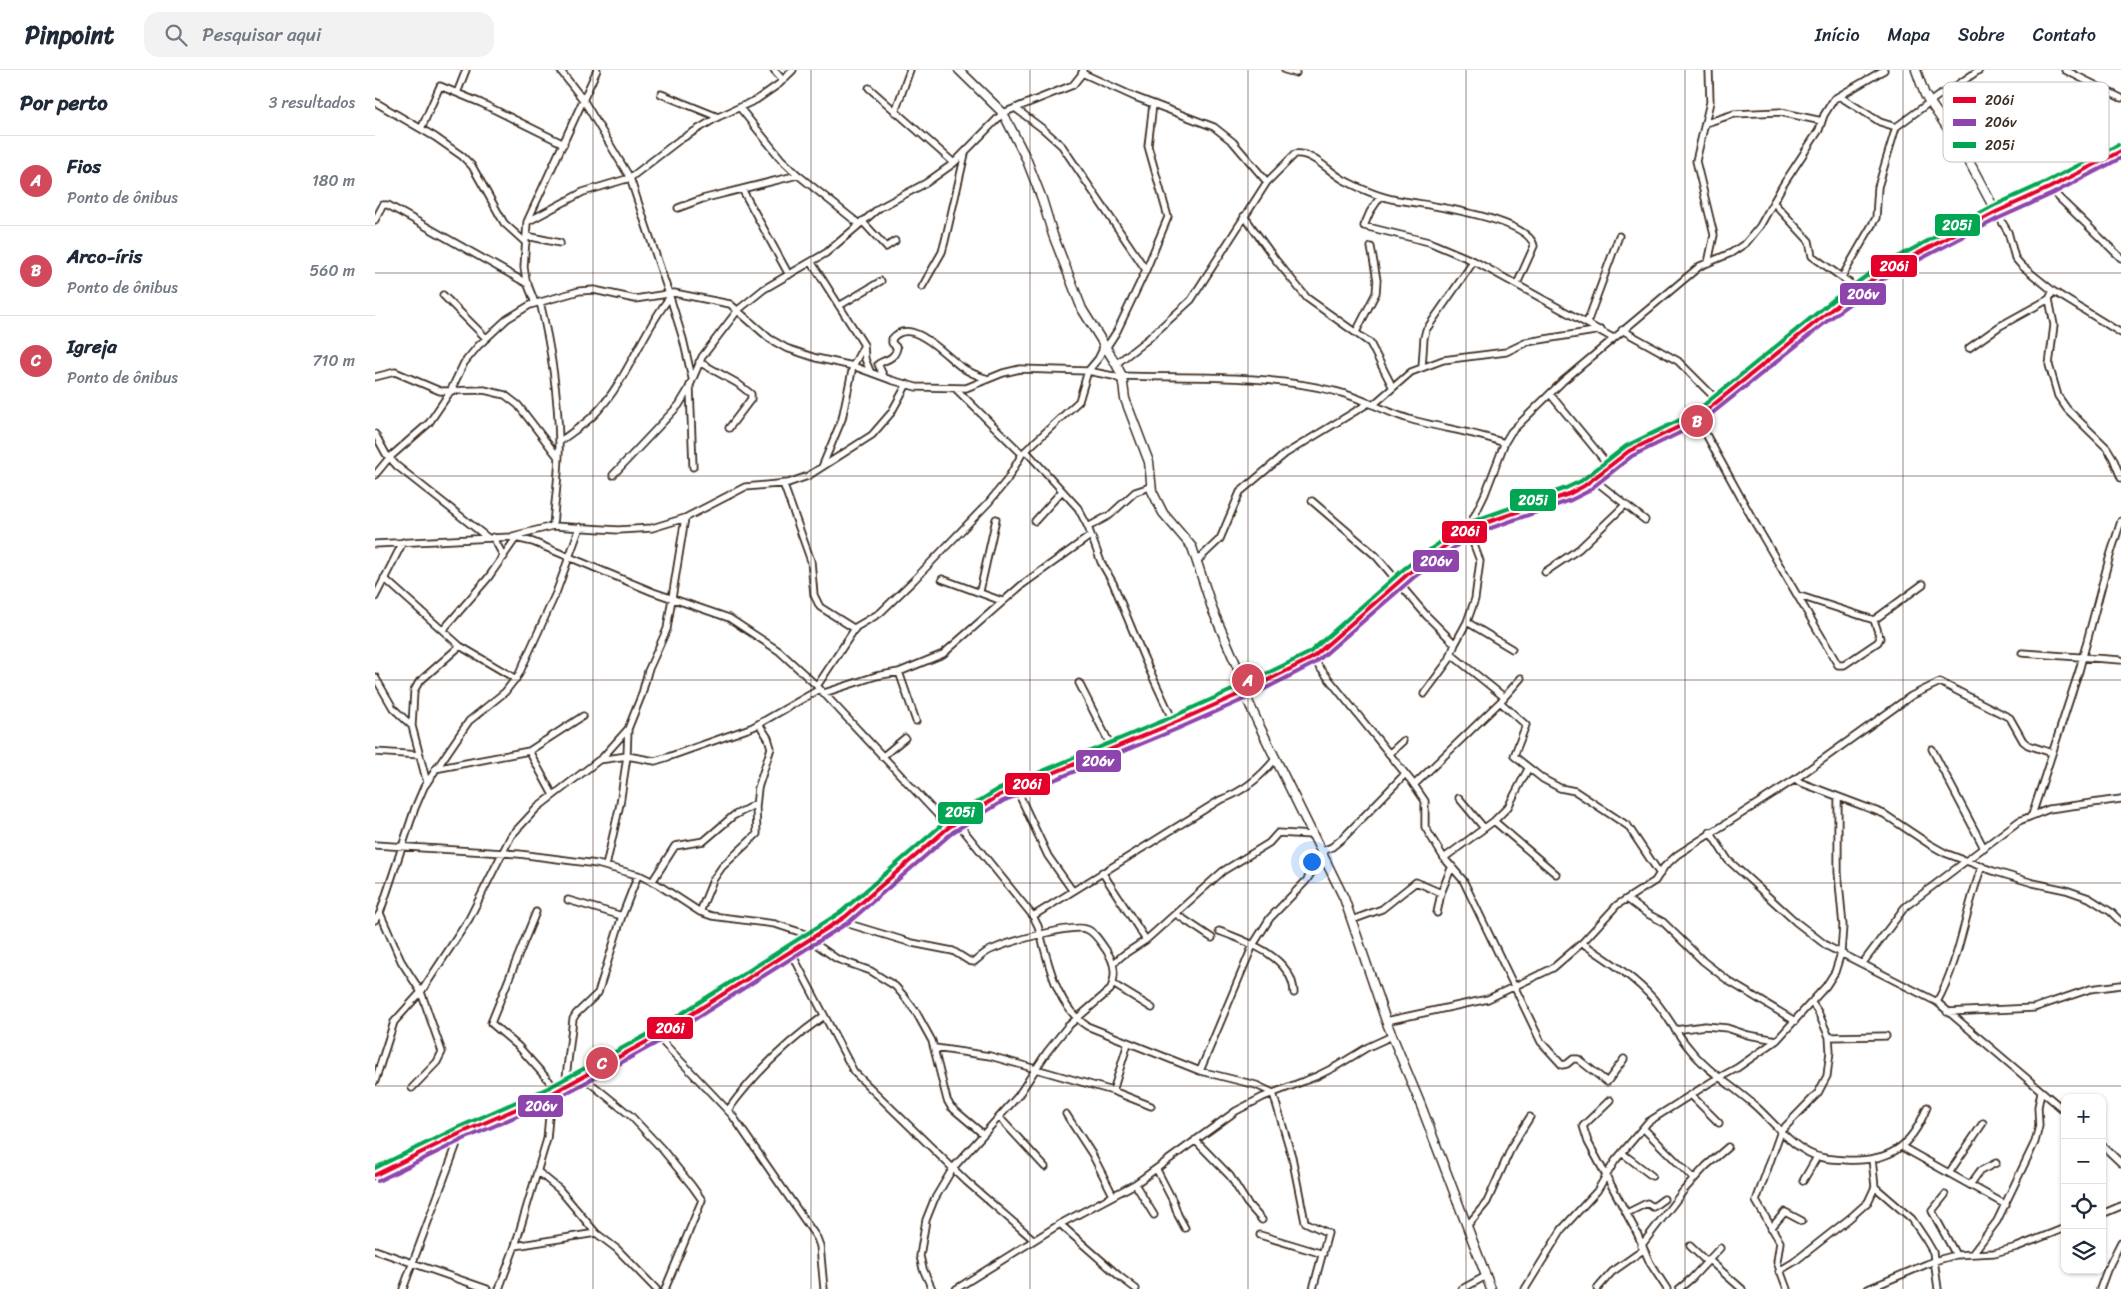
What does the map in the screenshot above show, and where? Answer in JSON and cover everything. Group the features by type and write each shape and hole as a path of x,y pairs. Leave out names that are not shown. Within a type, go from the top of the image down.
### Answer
{"street":[{"path":"457,92 466,70"},
{"path":"560,70 584,101 629,178 669,295 683,338 691,382 693,467"},
{"path":"553,526 559,442 554,381 546,327 538,302 528,284 524,267 527,222 597,70"},
{"path":"774,70 783,80"},
{"path":"527,222 583,192 629,178 718,117 755,100 783,80 793,70"},
{"path":"895,112 910,70"},
{"path":"959,70 1003,113 1026,158 1075,295 1116,364 1122,378 1125,399 1149,462 1150,486 1163,513 1192,547 1198,560 1213,611 1242,678 1244,692 1321,855 1344,898 1386,1021 1491,1289"},
{"path":"1285,70 1296,74"},
{"path":"1708,263 1714,235 1696,161 1711,102 1709,70"},
{"path":"1424,694 1443,671 1452,655 1475,599 1480,561 1468,529 1485,494 1504,443 1511,432 1550,394 1622,330 1700,266 1731,253 1746,243 1760,226 1819,130 1829,106 1839,96 1884,70"},
{"path":"1915,70 1925,95 1943,122"},
{"path":"1963,82 1979,70"},
{"path":"2065,70 2089,82"},
{"path":"613,475 679,405 699,362 737,310 764,289 826,253 879,208 926,183 954,164 1003,113 1073,85 1082,72 1153,104 1214,127 1233,142 1267,182"},
{"path":"421,129 438,86 443,86 564,144"},
{"path":"869,88 954,164"},
{"path":"2109,92 2121,98"},
{"path":"661,94 718,117"},
{"path":"1842,276 1876,218 1878,187 1896,127 1943,94"},
{"path":"1839,96 1880,122 1896,127"},
{"path":"375,102 449,146 473,166 498,215 526,243"},
{"path":"820,690 855,628 890,604 981,511 1007,480 1024,453 1079,401 1088,371 1098,359 1104,346 1117,331 1146,270 1167,217 1148,146 1153,104"},
{"path":"740,108 781,159 798,176 861,222 887,247 895,241"},
{"path":"1015,108 1062,146 1146,270"},
{"path":"1705,123 1734,114 1780,112 1822,121"},
{"path":"2109,157 2121,151"},
{"path":"922,287 942,252 966,152"},
{"path":"1116,364 1148,340 1191,300 1267,182 1292,155 1301,153 1311,157 1343,180 1381,197 1485,215 1525,235 1533,242 1534,246 1517,284"},
{"path":"1970,162 2008,232 2018,262 2053,291 2121,333"},
{"path":"375,1174 554,1092 657,1036 839,921 949,827 983,804 1016,788 1244,692 1312,658 1398,582 1447,543 1468,529 1569,494 1593,479 1629,451 1697,418 1766,361 1859,289 1897,263 2100,162"},
{"path":"678,208 702,199 798,176"},
{"path":"2049,188 2121,258"},
{"path":"742,189 789,275"},
{"path":"1381,197 1370,212 1364,226 1429,242 1474,261 1613,338"},
{"path":"1773,202 1809,241 1812,256 1859,289"},
{"path":"375,220 380,207 388,205 528,284"},
{"path":"1245,216 1281,267 1307,298 1371,344 1392,386"},
{"path":"527,236 560,243"},
{"path":"1587,323 1619,236"},
{"path":"1355,332 1377,293 1377,280 1371,247"},
{"path":"1422,367 1426,330 1474,261"},
{"path":"812,262 864,345 865,359 870,371"},
{"path":"839,306 881,281"},
{"path":"375,475 389,458 429,422 450,392 464,363 511,314 538,302 594,290 635,298 669,295 730,304 770,339 786,348 816,358 870,371 899,383 916,387 966,388 1003,373 1020,370 1088,371 1122,378 1271,381 1318,387 1345,394 1416,421 1483,435 1504,443"},
{"path":"1969,348 2000,326 2049,299 2053,291"},
{"path":"443,295 486,338"},
{"path":"559,442 597,411 640,347 655,316 669,295"},
{"path":"2049,299 2054,325 2049,365 2058,396 2067,409 2107,448 2121,478"},
{"path":"1198,560 1213,548 1219,539 1240,492 1285,454 1371,404 1411,372 1443,360 1506,352 1527,342 1601,330"},
{"path":"1622,330 1678,361 1718,401"},
{"path":"884,377 878,364 887,362 895,354 897,348 892,343 892,339 897,333 905,332 924,336 959,365 988,379"},
{"path":"822,467 842,419 853,366 864,345"},
{"path":"699,362 737,383 751,394 751,400 729,428"},
{"path":"375,377 395,372 433,389 450,392 484,390 505,395 518,405 558,457"},
{"path":"443,630 504,557 513,538 553,526 638,530 653,528 685,518 745,487 783,483 808,476 872,436 891,413 907,384"},
{"path":"956,389 1024,453 1078,508 1174,722"},
{"path":"1550,394 1609,466"},
{"path":"1697,418 1838,665 1844,665 1878,642 1880,638 1874,620"},
{"path":"375,434 389,458 491,538 504,557"},
{"path":"1593,479 1624,506 1645,520"},
{"path":"783,483 811,561 812,583 816,602 820,607 855,628"},
{"path":"1088,527 1110,515 1135,492 1150,486"},
{"path":"1035,522 1062,491"},
{"path":"1312,501 1376,556 1425,614 1455,644"},
{"path":"1545,572 1579,549 1624,506"},
{"path":"607,866 619,812 627,756 628,729 642,694 648,671 667,629 685,518"},
{"path":"979,591 995,519"},
{"path":"2032,815 2083,656 2121,521"},
{"path":"375,920 380,913 415,808 427,783 469,720 505,692 516,679 556,593 580,528"},
{"path":"602,758 627,756 655,761 759,724 820,690 899,672 943,654 1002,601 1090,536"},
{"path":"375,544 491,538 513,538 533,542 671,598 739,623 779,651 820,690 949,827"},
{"path":"375,597 403,542"},
{"path":"384,578 460,646 516,679"},
{"path":"942,579 1002,601"},
{"path":"1874,620 1923,584"},
{"path":"1797,595 1874,620"},
{"path":"1467,622 1512,650"},
{"path":"427,783 411,726 416,686 460,646"},
{"path":"2022,652 2121,660"},
{"path":"1452,655 1502,699 1526,725 1514,754 1528,769 1560,788 1575,791 1628,826 1660,874"},
{"path":"1312,658 1425,801 1425,827 1444,858 1463,880 1541,1042 1562,1065 1567,1064 1573,1059 1578,1059 1609,1082 1624,1059"},
{"path":"899,672 916,721"},
{"path":"375,678 393,708 411,726"},
{"path":"1414,785 1521,678"},
{"path":"1386,1021 1488,999 1553,968 1582,942 1617,905 1655,881 1670,860 1710,832 1793,780 1911,696 1941,682 2010,718 2023,741 2028,745 2052,754"},
{"path":"1079,684 1112,748"},
{"path":"435,769 529,751 583,716"},
{"path":"700,912 713,880 722,867 757,834 758,788 771,748 768,738 759,724"},
{"path":"375,1081 394,1022 421,992 469,918 511,836 553,795 602,758 628,729"},
{"path":"882,757 905,738"},
{"path":"1389,754 1403,741"},
{"path":"1932,749 1984,848"},
{"path":"529,751 553,795"},
{"path":"375,752 420,755"},
{"path":"1033,916 1072,890 1220,800 1247,787 1267,770 1276,758"},
{"path":"1444,858 1494,821 1508,807 1528,769"},
{"path":"1200,1071 1253,945 1270,918 1306,881 1321,855 1343,838 1405,774"},
{"path":"1793,780 1884,814 1945,853 2089,898 2111,912 2121,922"},
{"path":"1016,788 1048,856 1072,890"},
{"path":"1525,1289 1562,1229 1597,1191 1622,1153 1643,1128 1662,1112 1692,1096 1711,1082 1721,1078 1777,1040 1812,1003 1835,972 1841,953 1843,926 1838,872 1839,797"},
{"path":"1459,798 1484,828"},
{"path":"1862,964 1905,907 2019,820 2049,809 2121,799"},
{"path":"652,882 675,846 704,841 733,816 757,804"},
{"path":"1494,821 1556,874"},
{"path":"956,822 1033,916 1041,934 1060,994 1077,1019 1087,1026 1200,1071 1256,1085 1273,1093 1292,1158 1305,1222 1328,1233 1313,1289"},
{"path":"1710,832 1728,860 1796,922 1827,946 1937,1002 2061,1108"},
{"path":"1114,963 1146,940 1223,871 1269,843 1278,833 1312,835"},
{"path":"375,845 539,856 607,866 652,882 700,912 713,916 775,924 813,938 837,959 871,971 895,986 916,1012 935,1048 947,1100 951,1107 983,1134"},
{"path":"1437,913 1441,893 1452,866"},
{"path":"1937,1002 1945,988 1961,941 1970,902 1982,866"},
{"path":"1102,872 1146,940"},
{"path":"565,1086 573,1019 597,993 622,916 638,876"},
{"path":"1352,920 1382,909 1415,882 1441,893"},
{"path":"1627,899 1646,913 1663,922 1703,961 1730,982 1795,1021"},
{"path":"568,900 622,916"},
{"path":"499,1289 515,1246 547,1139 554,1092 518,1046 491,1024 536,912"},
{"path":"380,913 401,962 421,992 442,1052 437,1062 411,1088"},
{"path":"1176,914 1212,938"},
{"path":"839,921 912,943 953,951 974,962 992,949 1041,934 1073,927 1084,928 1089,930 1097,939 1114,963 1113,984 1105,996 1067,1027 1036,1068 1018,1096 953,1168 934,1200 922,1237 920,1256 923,1269 932,1289"},
{"path":"1219,931 1253,945 1281,964 1289,975 1293,993"},
{"path":"1582,942 1624,972 1649,993 1694,1054 1753,1104 1781,1132 1807,1152 1817,1157 1872,1160 1886,1156 1902,1147 1915,1132 1927,1107"},
{"path":"791,952 854,1072 953,1168 1034,1240"},
{"path":"1113,984 1152,1008"},
{"path":"1947,1012 2034,1008 2090,989 2121,986"},
{"path":"1787,1289 1777,1262 1780,1242 1756,1201 1781,1132 1825,1083 1830,1051 1829,1037 1812,1003"},
{"path":"728,1110 777,1053 824,1016"},
{"path":"1675,1030 1705,1026 1720,1027 1748,1036 1777,1040"},
{"path":"657,1036 728,1110 817,1238 820,1246 824,1289"},
{"path":"956,1289 1060,1224 1135,1184 1157,1170 1236,1111 1273,1093 1317,1076 1368,1047 1392,1036"},
{"path":"1829,1037 1886,1036"},
{"path":"1113,1091 1128,1043"},
{"path":"935,1048 990,1056 1036,1068 1113,1091 1151,1106"},
{"path":"583,1077 631,1116 686,1178 701,1200 701,1205 665,1289"},
{"path":"1973,1253 1989,1233 2005,1205 2035,1142 2039,1126 2038,1108 2041,1092"},
{"path":"1692,1096 1719,1123"},
{"path":"1610,1100 1583,1126 1588,1142 1606,1178 1627,1213 1642,1248 1667,1289"},
{"path":"1066,1114 1091,1154 1113,1195"},
{"path":"1467,1226 1487,1202 1513,1144 1530,1117"},
{"path":"999,1118 1045,1167"},
{"path":"1949,1173 1983,1123"},
{"path":"1643,1128 1695,1179"},
{"path":"403,1289 461,1133"},
{"path":"1195,1140 1230,1176 1247,1203 1262,1220"},
{"path":"1597,1289 1612,1272 1642,1248 1706,1166 1728,1147"},
{"path":"1902,1147 2005,1205"},
{"path":"2106,1147 2117,1154 2121,1162"},
{"path":"1622,1153 1651,1176"},
{"path":"1803,1181 1817,1157"},
{"path":"1779,1271 1794,1262 1868,1202 1875,1187 1872,1160"},
{"path":"1970,1185 1980,1171 1996,1163"},
{"path":"1157,1170 1174,1202 1177,1215 1185,1228"},
{"path":"537,1171 559,1189 596,1233 617,1249 656,1289"},
{"path":"1135,1184 1154,1215"},
{"path":"1875,1187 1912,1219 1926,1240 1933,1252 1938,1289"},
{"path":"1945,1195 1932,1211 1956,1255"},
{"path":"1627,1213 1647,1203 1653,1207 1664,1199"},
{"path":"2106,1212 2121,1206"},
{"path":"1771,1228 1785,1212 1802,1221"},
{"path":"1060,1224 1136,1289"},
{"path":"1868,1289 1934,1260 1973,1253 1994,1253 2017,1247 2062,1229"},
{"path":"515,1246 596,1233"},
{"path":"1260,1235 1323,1254"},
{"path":"1690,1246 1742,1289"},
{"path":"2100,1289 2107,1270 2121,1246"},
{"path":"1679,1289 1720,1248"},
{"path":"375,1250 487,1289"},
{"path":"1462,1289 1485,1276"}],"transit line":[{"name":"205i","path":"2109,150 2118,145"},
{"name":"206i","path":"2109,157 2121,151"},
{"name":"206v","path":"378,1181 464,1139 554,1100 660,1041 849,922 953,832 1003,801 1177,729 1247,698 1315,663 1413,578 1471,535 1571,500 1587,492 1632,456 1700,423 1841,310 1886,277 1999,218 2052,194 2121,158"},
{"name":"205i","path":"375,1168 459,1127 548,1088 654,1031 841,912 945,822 997,790 1172,717 1309,653 1405,568 1465,524 1581,481 1626,446 1694,413 1833,300 1879,267 1993,206 2085,162"},
{"name":"206i","path":"375,1175 461,1133 551,1094 657,1036 845,917 949,827 1000,795 1174,723 1244,692 1312,658 1409,573 1468,529 1569,494 1584,486 1629,451 1697,418 1837,305 1883,272 1996,212 2100,162"}],"place":[{"name":"Arco-íris","path":"1697,421"},
{"name":"Fios","path":"1248,680"},
{"name":"Igreja","path":"602,1063"}]}
